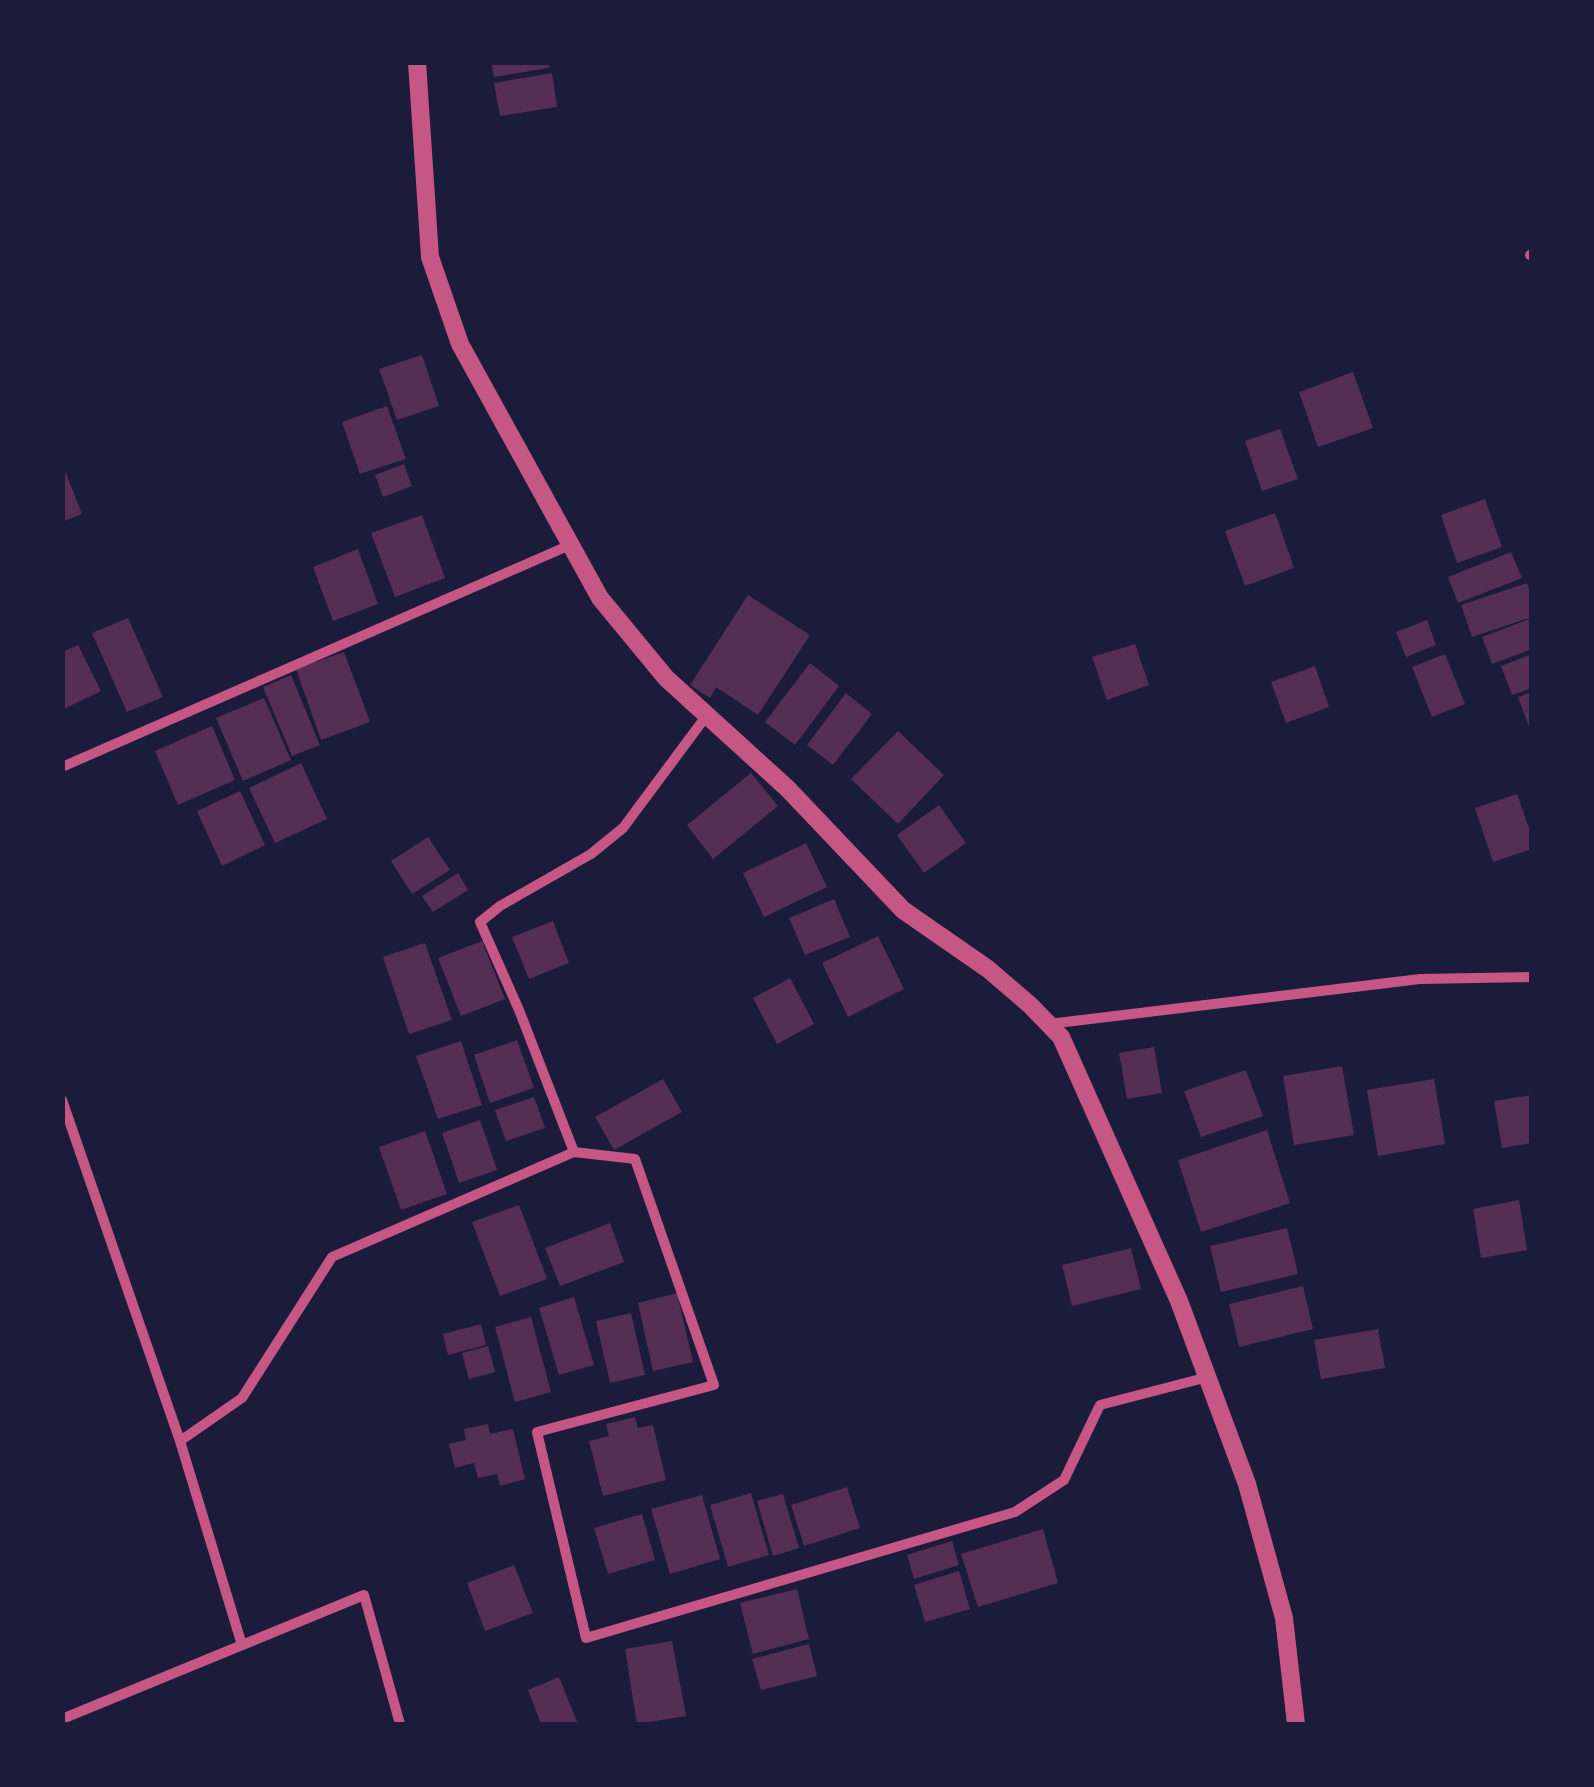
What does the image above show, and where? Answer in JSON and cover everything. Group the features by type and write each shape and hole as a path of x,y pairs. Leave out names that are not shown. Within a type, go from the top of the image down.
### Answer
{"street":[{"path":"417,62 430,258 460,344 600,598 666,678 788,789 904,910 988,968 1062,1037 1179,1301 1246,1484 1284,1618 1296,1724"},
{"path":"62,767 570,545"},
{"path":"574,1152 480,922 500,906 591,854 623,828 707,716"},
{"path":"1048,1024 1420,979 1532,977"},
{"path":"62,1100 180,1441 242,1645"},
{"path":"180,1441 242,1398 332,1257 574,1152 635,1159 714,1385 538,1432 586,1638 1015,1512 1064,1480 1100,1405 1208,1378"},
{"path":"62,1719 364,1595 400,1724"}],"building":[{"path":"491,62 548,62 549,68 494,77"},
{"path":"552,73 557,107 500,116 494,83"},
{"path":"422,355 439,406 397,420 379,369"},
{"path":"1353,372 1373,428 1318,447 1299,392"},
{"path":"387,406 406,459 360,474 342,422"},
{"path":"1280,429 1298,479 1262,491 1245,441"},
{"path":"404,464 412,486 383,497 375,475"},
{"path":"66,473 82,514 62,522 62,474"},
{"path":"1485,499 1502,547 1457,563 1441,515"},
{"path":"1275,513 1294,568 1245,586 1225,531"},
{"path":"422,515 445,578 395,597 371,533"},
{"path":"358,549 378,604 333,621 313,567"},
{"path":"1511,552 1522,578 1458,603 1448,577"},
{"path":"1527,583 1532,617 1472,637 1461,605"},
{"path":"748,595 810,635 758,715 716,687 710,698 690,685"},
{"path":"128,618 163,697 127,712 92,633"},
{"path":"1532,618 1532,649 1492,664 1482,637"},
{"path":"1427,620 1436,645 1406,657 1396,632"},
{"path":"1135,644 1149,685 1107,700 1092,657"},
{"path":"78,645 101,691 62,710 62,652"},
{"path":"344,652 370,722 321,740 296,669"},
{"path":"1445,654 1465,704 1432,717 1412,667"},
{"path":"1532,654 1532,688 1512,695 1501,666"},
{"path":"810,663 839,686 795,745 765,722"},
{"path":"1315,666 1329,707 1286,723 1271,682"},
{"path":"291,675 320,745 292,756 263,687"},
{"path":"1532,692 1532,726 1529,727 1518,697"},
{"path":"846,693 872,714 833,765 807,745"},
{"path":"264,698 291,760 243,781 216,718"},
{"path":"212,726 235,780 178,805 155,751"},
{"path":"898,731 944,775 898,824 851,779"},
{"path":"301,763 327,819 275,843 249,788"},
{"path":"751,773 778,806 713,859 687,825"},
{"path":"240,791 265,845 222,866 197,811"},
{"path":"1517,794 1532,836 1532,849 1493,862 1475,808"},
{"path":"939,805 966,843 924,873 897,835"},
{"path":"428,837 450,870 412,894 391,861"},
{"path":"806,843 827,887 764,917 743,873"},
{"path":"458,873 468,890 433,912 422,896"},
{"path":"834,899 850,937 805,955 789,918"},
{"path":"553,921 569,963 529,979 512,937"},
{"path":"878,936 904,989 848,1017 822,963"},
{"path":"482,941 505,999 461,1016 438,958"},
{"path":"425,943 452,1020 409,1034 383,957"},
{"path":"790,978 814,1024 777,1044 753,998"},
{"path":"517,1040 534,1088 490,1103 474,1055"},
{"path":"461,1041 482,1105 438,1119 416,1056"},
{"path":"1154,1047 1162,1093 1127,1099 1119,1053"},
{"path":"1342,1066 1354,1135 1294,1145 1283,1076"},
{"path":"1246,1070 1263,1116 1201,1137 1184,1091"},
{"path":"663,1079 682,1112 614,1150 595,1117"},
{"path":"1434,1079 1445,1144 1378,1156 1367,1090"},
{"path":"1532,1095 1532,1143 1502,1148 1494,1101"},
{"path":"534,1097 545,1128 506,1141 495,1110"},
{"path":"480,1120 497,1170 459,1183 442,1133"},
{"path":"1267,1130 1290,1203 1201,1232 1178,1160"},
{"path":"425,1131 447,1194 401,1210 379,1147"},
{"path":"1519,1200 1527,1250 1481,1258 1473,1209"},
{"path":"519,1205 547,1279 500,1296 472,1222"},
{"path":"610,1223 624,1262 560,1286 545,1248"},
{"path":"1287,1228 1298,1274 1221,1292 1210,1246"},
{"path":"1131,1248 1141,1289 1072,1306 1062,1265"},
{"path":"1303,1286 1313,1329 1239,1347 1229,1304"},
{"path":"677,1293 693,1362 653,1371 638,1303"},
{"path":"574,1297 594,1365 559,1375 539,1308"},
{"path":"631,1313 645,1375 610,1383 596,1321"},
{"path":"531,1317 551,1392 515,1402 495,1327"},
{"path":"481,1324 486,1345 448,1355 443,1334"},
{"path":"1378,1329 1385,1368 1321,1379 1314,1340"},
{"path":"488,1346 495,1372 469,1379 462,1353"},
{"path":"635,1417 638,1428 653,1425 666,1480 603,1496 589,1441 609,1436 606,1424"},
{"path":"488,1424 490,1434 513,1429 525,1479 500,1486 497,1474 478,1478 474,1463 455,1468 449,1444 466,1440 464,1429"},
{"path":"847,1487 860,1528 804,1546 791,1505"},
{"path":"751,1493 769,1555 728,1567 710,1505"},
{"path":"783,1494 799,1548 773,1556 757,1501"},
{"path":"702,1495 720,1559 670,1574 651,1509"},
{"path":"642,1514 655,1560 608,1574 594,1528"},
{"path":"1043,1529 1058,1583 978,1607 961,1554"},
{"path":"952,1541 959,1565 914,1579 907,1555"},
{"path":"514,1565 533,1613 485,1631 467,1583"},
{"path":"959,1571 970,1609 925,1622 914,1585"},
{"path":"797,1589 809,1639 753,1654 740,1603"},
{"path":"672,1641 686,1716 637,1724 625,1649"},
{"path":"809,1644 817,1676 761,1690 752,1659"},
{"path":"559,1677 578,1724 541,1724 528,1690"}]}
